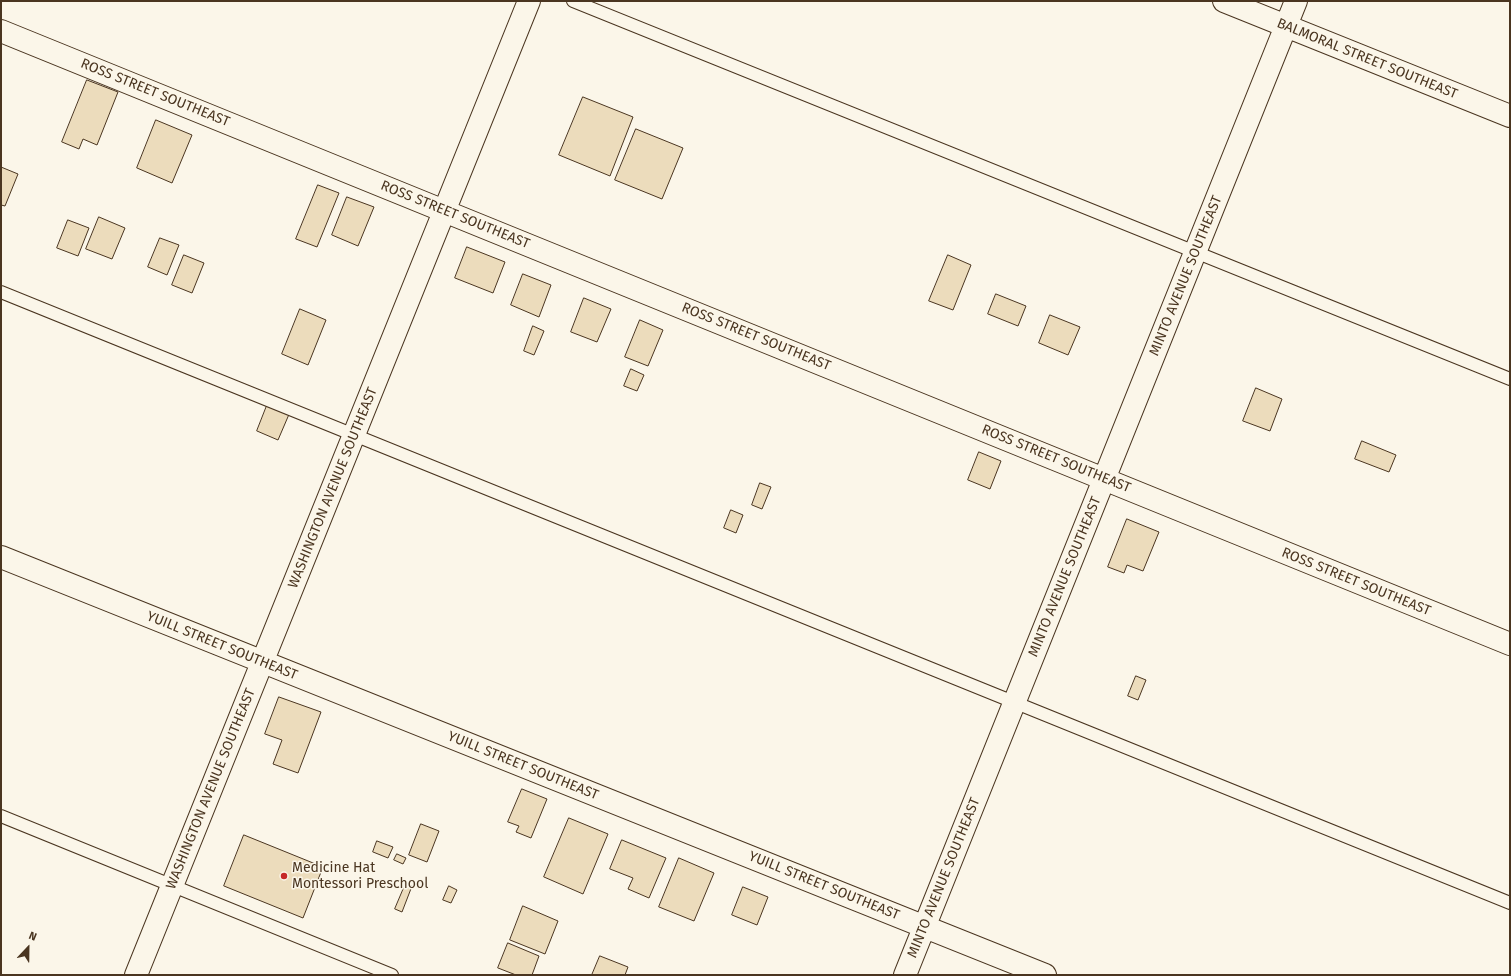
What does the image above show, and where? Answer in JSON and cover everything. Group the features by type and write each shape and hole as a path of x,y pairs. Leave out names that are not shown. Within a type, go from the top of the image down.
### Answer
{"street":[{"name":"WASHINGTON AVENUE SOUTHEAST","path":"136,975 529,1"},
{"name":"BALMORAL STREET SOUTHEAST","path":"1224,1 1510,116"},
{"name":"MINTO AVENUE SOUTHEAST","path":"905,975 1296,1"},
{"name":"ROSS STREET SOUTHEAST","path":"1,30 1510,644"},
{"name":"YUILL STREET SOUTHEAST","path":"1,557 1045,975"}],"lane":[{"path":"573,1 1510,379"},
{"path":"1,292 1510,903"},
{"path":"1,816 392,975"}],"building":[{"path":"87,80 118,92 97,145 83,139 79,149 62,142"},
{"path":"583,97 633,117 610,176 559,155"},
{"path":"156,120 192,135 172,183 137,168"},
{"path":"636,129 683,148 662,199 615,180"},
{"path":"1,167 18,174 5,206 1,205"},
{"path":"318,185 339,193 317,247 296,239"},
{"path":"347,197 374,207 358,246 332,235"},
{"path":"99,217 125,228 112,259 86,249"},
{"path":"68,220 89,228 78,256 57,248"},
{"path":"160,238 179,245 167,275 148,267"},
{"path":"467,247 505,262 493,293 455,278"},
{"path":"184,255 204,263 192,293 172,285"},
{"path":"948,255 971,265 953,310 929,301"},
{"path":"523,274 551,285 539,317 511,305"},
{"path":"996,294 1026,306 1018,326 988,314"},
{"path":"584,298 611,309 597,342 571,332"},
{"path":"300,309 326,320 308,365 282,354"},
{"path":"1050,315 1080,327 1068,355 1039,343"},
{"path":"640,320 663,330 648,366 625,357"},
{"path":"533,326 544,331 534,355 524,351"},
{"path":"631,369 644,375 637,391 624,386"},
{"path":"1256,388 1282,399 1270,431 1243,421"},
{"path":"268,403 290,412 278,440 257,431"},
{"path":"1362,441 1396,455 1389,472 1355,459"},
{"path":"979,452 1001,461 990,489 968,480"},
{"path":"760,483 771,487 762,509 752,505"},
{"path":"731,510 743,515 736,533 724,528"},
{"path":"1127,519 1159,532 1143,571 1127,565 1124,573 1108,567"},
{"path":"1136,676 1146,680 1138,700 1128,696"},
{"path":"279,697 321,712 298,773 273,764 282,740 265,734"},
{"path":"522,789 547,799 531,838 516,832 519,826 508,822"},
{"path":"569,818 608,834 583,894 544,877"},
{"path":"421,824 439,831 427,862 409,855"},
{"path":"244,835 323,867 303,918 224,886"},
{"path":"622,840 666,858 649,898 628,889 633,878 610,869"},
{"path":"377,841 393,847 388,858 373,852"},
{"path":"397,854 406,858 403,864 394,860"},
{"path":"679,858 714,873 694,921 659,907"},
{"path":"406,883 412,886 402,912 395,909"},
{"path":"449,886 457,890 451,903 443,900"},
{"path":"743,887 768,897 757,925 732,915"},
{"path":"523,906 558,921 545,954 510,940"},
{"path":"508,943 539,956 532,975 516,975 498,968"},
{"path":"600,956 628,967 625,975 592,975"}],"place":[{"name":"Medicine Hat Montessori Preschool","path":"284,876"}]}
